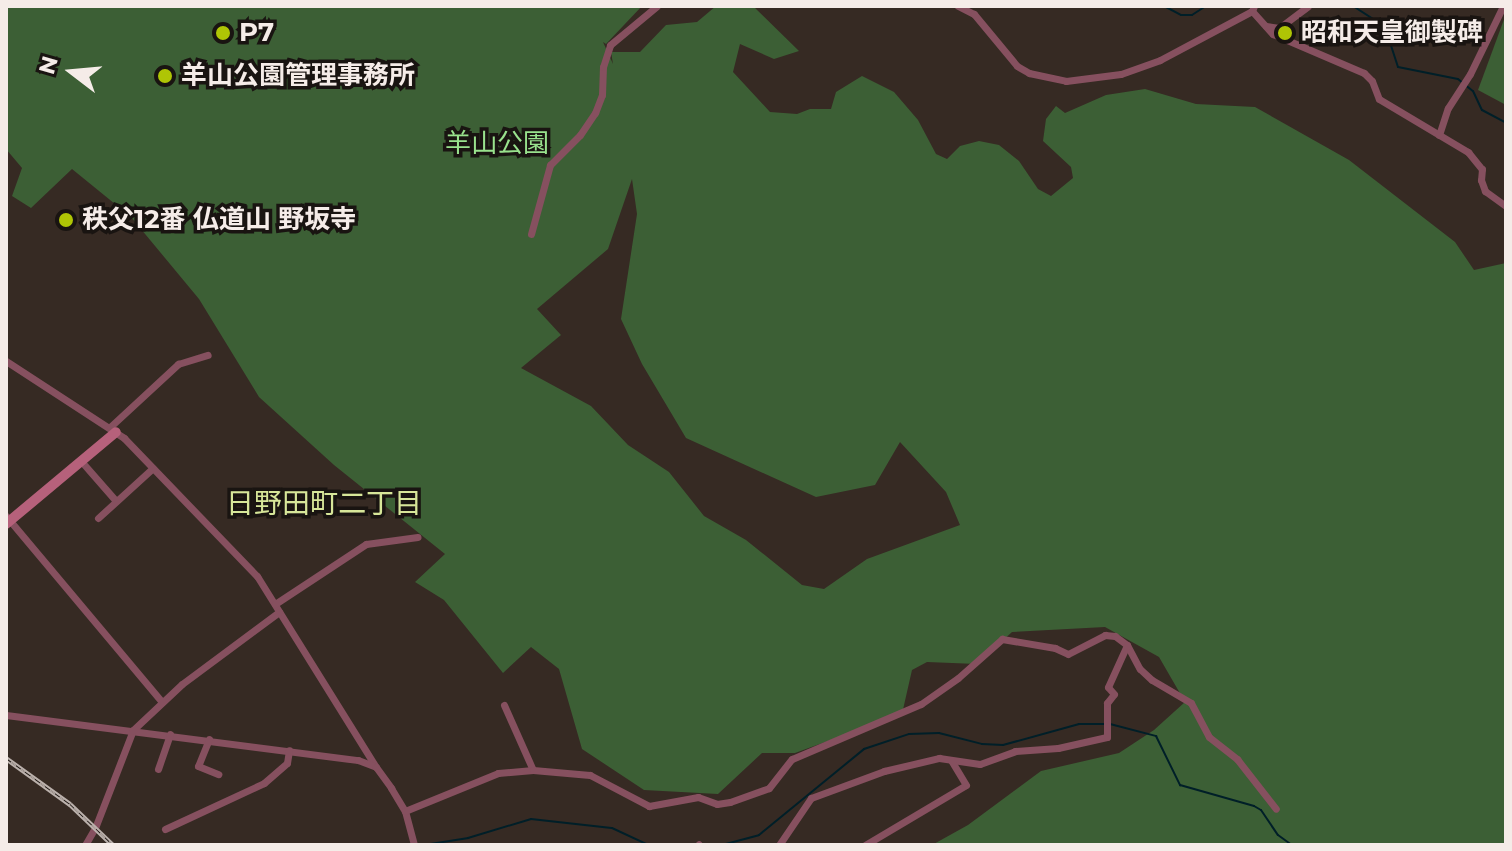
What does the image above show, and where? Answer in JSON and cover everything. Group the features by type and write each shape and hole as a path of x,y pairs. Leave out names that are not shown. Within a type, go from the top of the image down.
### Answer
{"street":[{"path":"531,234 550,165 580,135 595,113 602,95 603,67 610,45 657,6"},
{"path":"958,6 974,14 1017,66 1029,73 1066,81 1121,74 1147,65 1253,8 1263,25 1273,34 1364,73 1372,81 1379,99 1468,152 1482,169 1485,191 1506,206"},
{"path":"1263,25 1279,28 1308,6"},
{"path":"1439,135 1448,108 1503,6"},
{"path":"162,702 7,520 81,461 178,364 208,355"},
{"path":"6,361 113,430 257,576 405,811 414,845"},
{"path":"81,461 116,501"},
{"path":"98,518 153,468"},
{"path":"85,845 95,828 133,730 162,702 277,608 366,544 418,537"},
{"path":"405,811 498,773 533,770 590,775 649,806 698,797 717,804 730,802 769,788 792,759 921,704 958,678 1002,639 1055,648 1068,654 1105,635 1115,636 1127,645 1140,669 1152,680 1191,703 1209,737 1237,759 1276,809"},
{"path":"779,845 811,798 884,771 939,758 980,764 1015,751 1058,748 1107,737 1107,703 1114,694 1108,687 1127,645"},
{"path":"504,705 533,770"},
{"path":"6,715 333,754 376,767"},
{"path":"158,769 170,734"},
{"path":"209,739 198,766 218,774"},
{"path":"165,829 264,783 287,763 289,750"},
{"path":"865,845 966,785 951,760"}],"green space":[{"name":"羊山公園","path":"6,6 642,6 606,44 603,42 613,64 611,52 640,52 666,25 697,22 716,6 753,6 799,51 774,59 740,44 733,72 770,112 797,114 810,109 831,109 836,92 862,76 894,92 918,120 936,154 947,159 960,146 979,141 999,145 1019,161 1038,189 1051,196 1073,178 1071,167 1043,141 1046,119 1056,106 1065,113 1106,95 1145,89 1196,104 1255,107 1349,160 1455,242 1474,270 1506,263 1506,845 932,845 968,825 1041,771 1119,753 1154,730 1185,702 1159,657 1105,627 1012,632 977,664 927,662 912,670 902,714 795,753 762,753 718,794 644,790 582,749 559,669 531,647 503,673 444,600 415,582 445,554 334,465 259,397 199,299 131,217 72,169 31,208 12,196 22,168 6,149","holes":["632,179 637,214 621,319 642,364 686,438 816,497 875,485 900,442 946,492 960,525 867,559 824,589 802,585 746,540 704,516 669,472 628,445 591,406 521,368 561,335 537,309 608,249"]},
{"path":"1506,14 1506,105 1478,90"}],"waterway":[{"path":"1164,6 1181,15 1192,15 1206,6"},
{"path":"1353,6 1385,27 1398,67 1458,79 1473,91 1482,110 1506,123"},
{"path":"722,845 759,835 864,749 909,734 939,733 982,744 1003,745 1079,724 1104,724"},
{"path":"1110,724 1156,736 1180,785 1254,806 1261,810 1278,835 1292,845"},
{"path":"424,845 468,838 531,819 612,828 648,845"}],"railway":[{"path":"6,758 70,804 113,845"}],"place":[{"name":"P7","path":"223,33"},
{"name":"昭和天皇御製碑","path":"1285,33"},
{"name":"羊山公園管理事務所","path":"165,76"},
{"name":"秩父12番 仏道山 野坂寺","path":"66,220"}],"district":[{"name":"日野田町二丁目","path":"324,503"}]}
